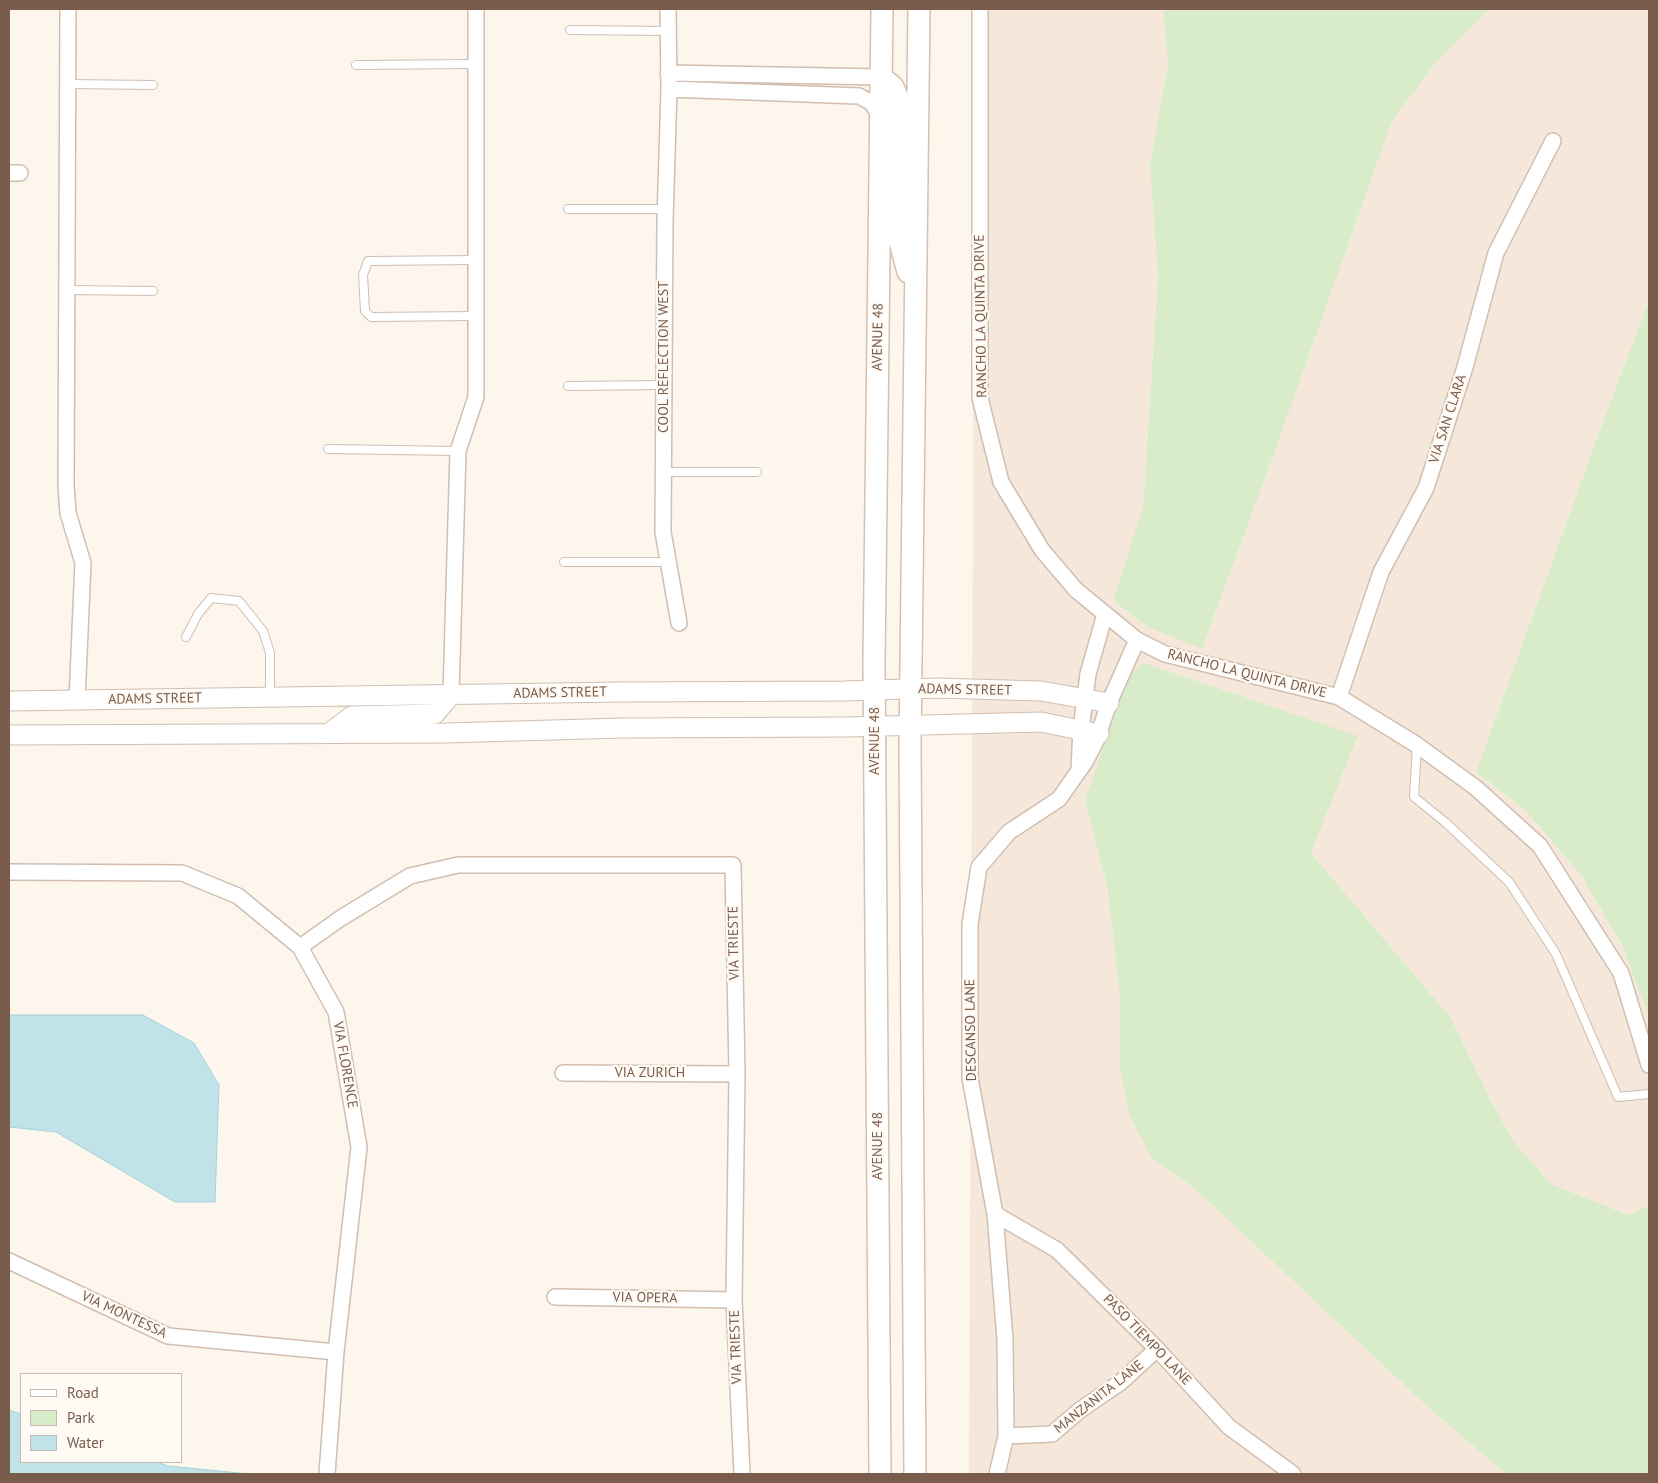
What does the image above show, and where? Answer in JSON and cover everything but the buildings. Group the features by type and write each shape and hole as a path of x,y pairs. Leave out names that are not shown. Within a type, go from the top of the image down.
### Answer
{"main road":[{"name":"AVENUE 48","path":"880,1474 875,690 882,9"},
{"path":"915,1474 910,725 919,9"},
{"path":"882,77 893,87 901,105 900,242 915,296"}],"street":[{"path":"68,9 66,485 68,514 83,563 77,700"},
{"path":"329,733 352,716 435,714 451,695 458,451 476,397 476,9"},
{"name":"COOL REFLECTION WEST","path":"668,9 669,90 663,532 679,623"},
{"name":"RANCHO LA QUINTA DRIVE","path":"980,9 980,398 1001,482 1042,550 1076,590 1137,640 1164,654 1339,697 1417,744 1476,788 1540,846 1621,974 1649,1065"},
{"path":"668,73 882,77"},
{"path":"669,90 859,96 872,103 881,118"},
{"name":"VIA SAN CLARA","path":"1339,697 1381,572 1426,488 1465,367 1496,253 1553,141"},
{"path":"1090,732 1084,698 1088,674 1105,614"},
{"path":"1090,732 1109,703 1137,640"},
{"name":"ADAMS STREET","path":"9,701 911,689 1040,690 1109,703"},
{"path":"9,735 446,732 1041,722 1090,732"},
{"name":"DESCANSO LANE","path":"997,1474 1006,1436 1005,1339 995,1214 970,1078 970,924 979,867 1009,832 1059,798 1079,770 1090,732"},
{"name":"VIA TRIESTE","path":"300,947 341,918 410,876 458,866 733,866 737,1074 734,1300 742,1474"},
{"name":"VIA FLORENCE","path":"9,872 182,873 238,896 300,947 336,1012 359,1147 336,1352 327,1474"},
{"name":"VIA ZURICH","path":"563,1073 737,1074"},
{"name":"PASO TIEMPO LANE","path":"995,1214 1057,1250 1157,1349 1229,1427 1293,1474"},
{"name":"VIA MONTESSA","path":"9,1261 168,1336 336,1352"},
{"name":"VIA OPERA","path":"555,1297 734,1300"},
{"name":"MANZANITA LANE","path":"1006,1436 1052,1434 1080,1410 1121,1382 1157,1349"}],"lane":[{"path":"570,30 668,31"},
{"path":"356,65 476,64"},
{"path":"67,84 154,85"},
{"path":"568,208 666,208"},
{"path":"476,260 368,261 363,275 365,311 370,317 476,316"},
{"path":"66,290 153,291"},
{"path":"568,386 664,385"},
{"path":"328,449 458,451"},
{"path":"664,472 757,472"},
{"path":"564,562 668,562"},
{"path":"186,636 198,614 211,598 239,601 263,631 270,653 270,698"},
{"path":"1417,744 1414,797 1445,822 1509,882 1556,954 1618,1096 1649,1094"}],"shaded area":[{"path":"975,9 1163,9 1168,64 1150,164 1158,276 1143,507 1113,600 1202,649 1274,454 1392,121 1438,60 1489,9 1649,9 1649,301 1605,416 1476,772 1525,810 1581,875 1622,945 1649,1017 1649,1205 1629,1215 1551,1184 1514,1142 1489,1097 1451,1018 1311,853 1358,736 1085,800 1107,886 1120,997 1120,1067 1151,1157 1194,1188 1431,1410 1506,1474 969,1474"}],"green space":[{"path":"1163,9 1489,9 1438,60 1392,121 1274,454 1202,649 1148,627 1113,600 1143,507 1158,276 1150,164 1168,64"},
{"path":"1649,301 1649,1017 1622,945 1581,875 1525,810 1476,772 1605,416"},
{"path":"1144,663 1358,736 1311,853 1451,1018 1489,1097 1514,1142 1551,1184 1629,1215 1649,1205 1649,1474 1506,1474 1431,1410 1194,1188 1151,1157 1129,1114 1120,1067 1120,997 1107,886 1085,800 1128,676"}],"water":[{"path":"9,1015 143,1015 194,1043 219,1085 215,1202 175,1202 56,1132 9,1127"},
{"path":"9,1410 20,1414 20,1463 160,1463 168,1466 249,1474 9,1474"}]}
